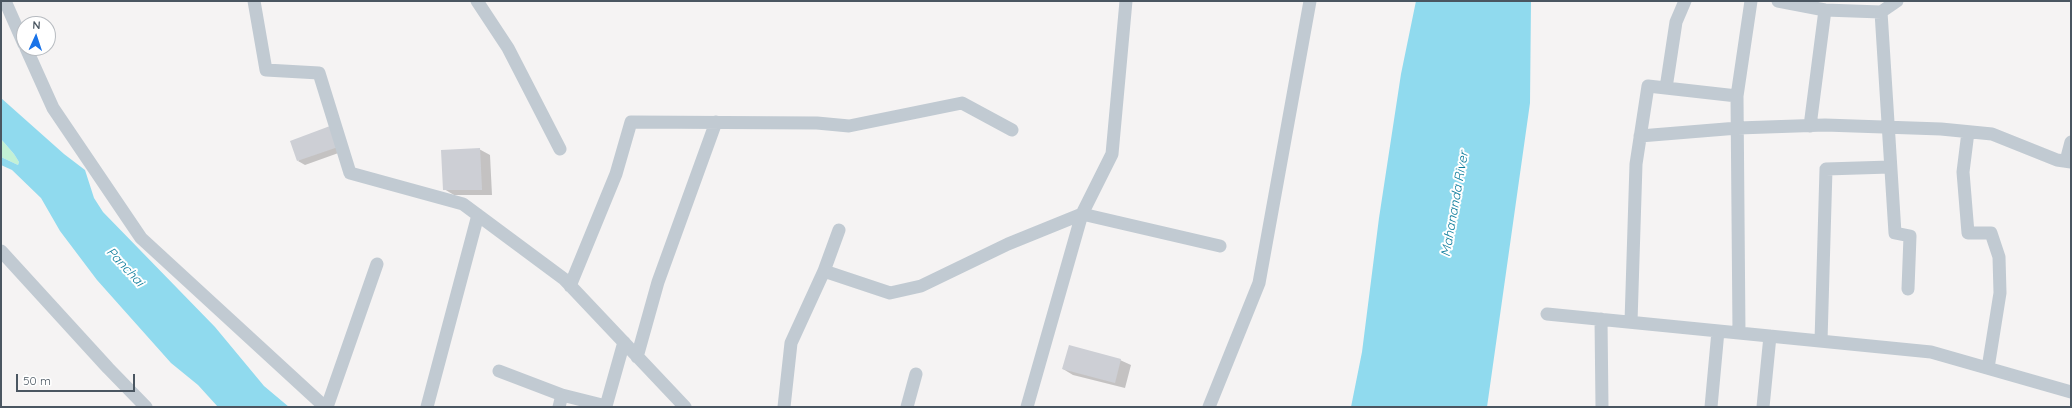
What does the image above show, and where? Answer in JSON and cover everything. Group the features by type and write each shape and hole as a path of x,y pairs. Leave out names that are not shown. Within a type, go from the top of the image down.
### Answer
{"street":[{"path":"5,1 16,26"},
{"path":"254,1 266,70 319,72 350,173 463,204 570,286 685,407"},
{"path":"477,1 508,48 560,149"},
{"path":"1027,407 1082,214 1112,154 1126,1"},
{"path":"1209,407 1258,283 1310,1"},
{"path":"1666,88 1676,22 1685,1"},
{"path":"1740,333 1738,96 1751,1"},
{"path":"1778,1 1825,10 1881,12 1897,1"},
{"path":"1810,126 1825,10"},
{"path":"1881,12 1895,233 1910,236 1908,289"},
{"path":"30,56 53,108 141,238 326,407 377,264"},
{"path":"1631,322 1636,164 1648,86 1738,96"},
{"path":"570,286 616,174 631,122 817,123 849,126 962,102 1012,130"},
{"path":"637,357 658,282 716,122"},
{"path":"1640,136 1738,128 1810,126 1941,129 1992,134 2068,162 2071,142"},
{"path":"1968,132 1963,172 1968,233 1991,233 1999,257 2000,293 1988,368"},
{"path":"1821,341 1826,169 1890,167"},
{"path":"824,271 890,293 921,286 1008,244 1082,214 1220,246"},
{"path":"427,407 478,215"},
{"path":"784,407 791,343 824,271 839,230"},
{"path":"1,251 108,368 146,407"},
{"path":"1547,314 1931,352 2071,392"},
{"path":"1601,319 1602,407"},
{"path":"1711,407 1718,331"},
{"path":"1763,407 1770,336"},
{"path":"499,371 561,401 606,406 624,342"},
{"path":"907,407 916,374"}],"green space":[{"path":"1,139 14,154 19,162 18,165 1,157"}],"water":[{"name":"Mahananda River","path":"1416,1 1531,1 1530,103 1487,407 1351,407 1362,352 1379,218 1401,74"},
{"name":"Panchai","path":"1,98 64,154 85,170 94,198 103,212 215,327 264,386 289,407 218,407 198,385 171,363 97,280 60,231 41,198 12,170 1,165 1,157 18,165 19,162 1,139"}],"building":[{"path":"330,126 338,147 297,161 290,141"},
{"path":"480,148 482,190 443,190 441,150"},
{"path":"1069,345 1121,359 1115,383 1062,369"}]}
